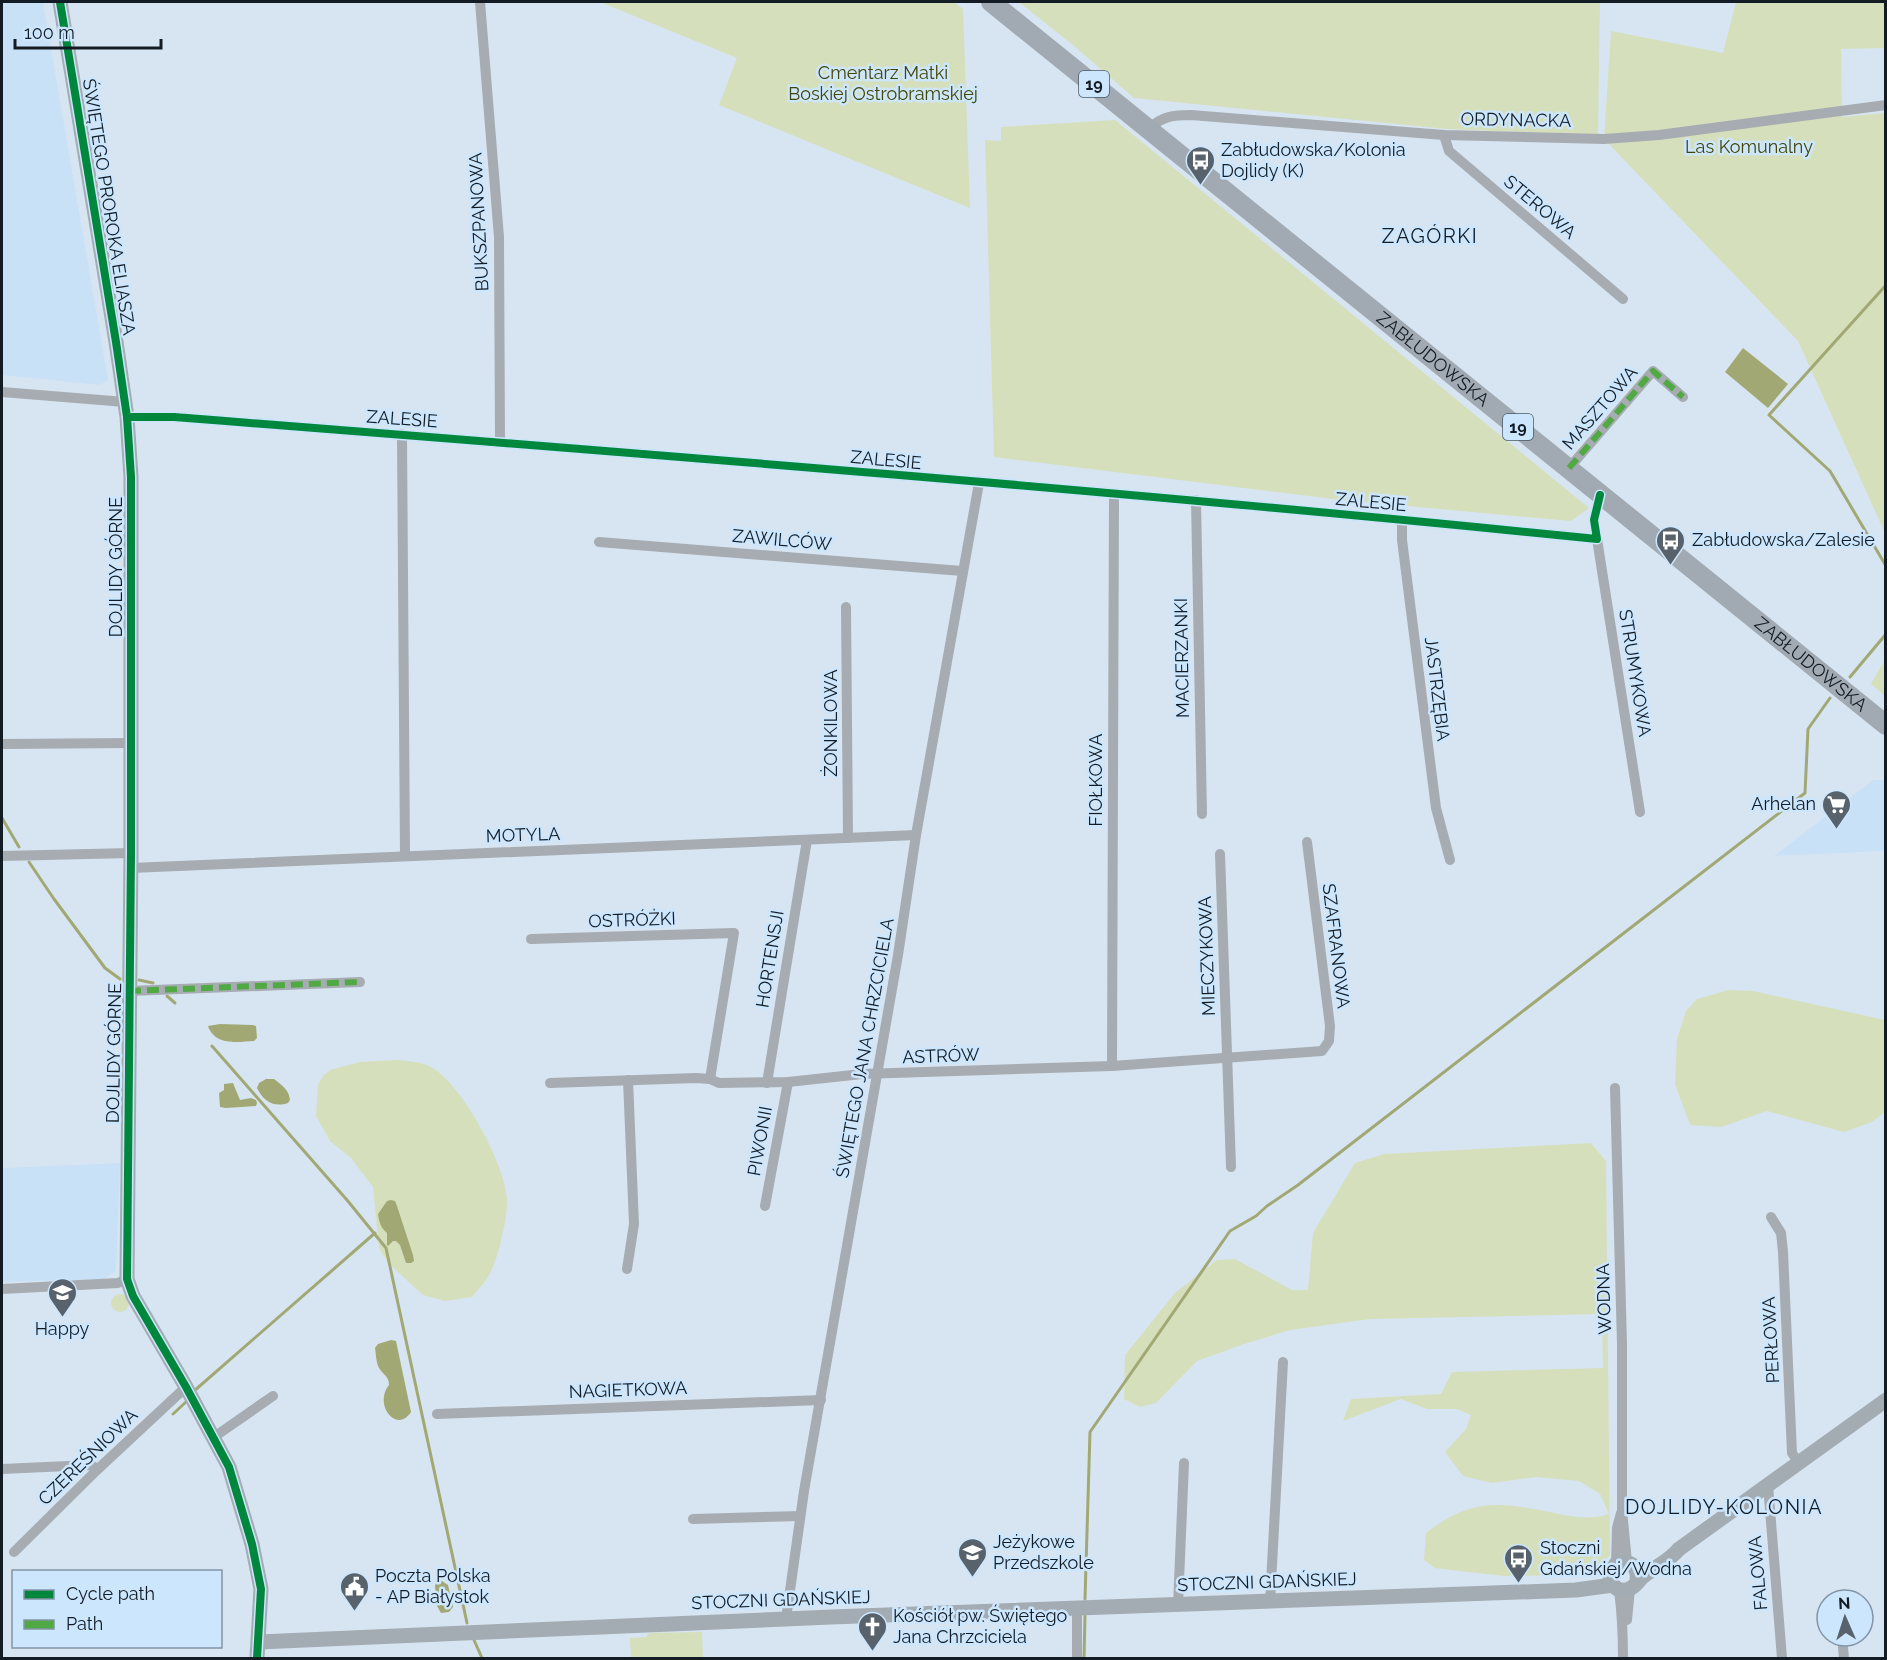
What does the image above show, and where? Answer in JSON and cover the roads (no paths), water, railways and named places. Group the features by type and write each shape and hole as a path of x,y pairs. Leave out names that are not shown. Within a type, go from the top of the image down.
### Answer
{"highway":[{"name":"19","path":"991,2 1149,129"},
{"name":"ZABŁUDOWSKA","path":"1149,129 1886,725"}],"street":[{"name":"ŚWIĘTEGO PROROKA ELIASZA","path":"60,2 126,410"},
{"name":"BUKSZPANOWA","path":"480,2 499,237 500,442"},
{"name":"ORDYNACKA","path":"1149,129 1163,118 1191,115 1444,135 1620,138 1659,135 1886,105"},
{"name":"STEROWA","path":"1444,135 1449,151 1623,299"},
{"name":"MASZTOWA","path":"1569,468 1653,371 1683,397"},
{"name":"ZALESIE","path":"2,392 174,417 1196,500 1597,539"},
{"name":"DOJLIDY GÓRNE","path":"126,410 131,491 131,860 127,1279 132,1296 186,1387 229,1467 252,1544 261,1589 258,1659"},
{"path":"402,434 405,856"},
{"name":"ŚWIĘTEGO JANA CHRZCICIELA","path":"786,1619 800,1516 916,835 979,483"},
{"name":"FIOŁKOWA","path":"1112,1066 1114,494"},
{"path":"1597,539 1593,519 1600,495"},
{"name":"MACIERZANKI","path":"1196,500 1202,814"},
{"name":"JASTRZĘBIA","path":"1402,520 1402,540 1436,808 1450,861"},
{"name":"STRUMYKOWA","path":"1597,539 1640,812"},
{"name":"ZAWILCÓW","path":"599,542 963,571"},
{"name":"ŻONKILOWA","path":"846,607 848,838"},
{"path":"2,744 131,743"},
{"name":"MOTYLA","path":"2,856 131,860 405,856 916,835"},
{"name":"HORTENSJI","path":"767,1083 807,840"},
{"name":"SZAFRANOWA","path":"1307,842 1330,1026 1329,1041 1322,1051"},
{"name":"MIECZYKOWA","path":"1220,854 1231,1167"},
{"name":"OSTRÓŻKI","path":"531,939 734,933 710,1079"},
{"path":"129,992 360,982"},
{"name":"ASTRÓW","path":"550,1083 710,1079 719,1083 767,1083 877,1074 1112,1066 1322,1051"},
{"path":"627,1269 634,1224 628,1080"},
{"name":"PIWONII","path":"765,1206 788,1082"},
{"name":"WODNA","path":"1615,1088 1622,1344 1623,1576 1621,1623 1623,1659"},
{"name":"PERŁOWA","path":"1771,1217 1781,1233 1792,1453 1799,1463"},
{"path":"2,1289 118,1283 127,1279"},
{"path":"1270,1602 1283,1362"},
{"name":"CZEREŚNIOWA","path":"14,1552 186,1387"},
{"path":"214,1437 273,1396"},
{"name":"NAGIETKOWA","path":"437,1414 821,1400"},
{"name":"STOCZNI GDAŃSKIEJ","path":"259,1642 786,1619 1557,1590 1623,1576 1678,1549 1886,1400"},
{"path":"1178,1605 1184,1463"},
{"path":"2,1469 90,1465 98,1469"},
{"name":"FALOWA","path":"1768,1485 1782,1659"},
{"path":"693,1519 800,1516"},
{"path":"1077,1608 1077,1659"}],"waterway":[{"path":"1886,285 1769,415 1830,471 1886,566"},
{"path":"1850,677 1886,634"},
{"path":"1085,1599 1090,1432 1230,1231 1256,1216 1298,1185 1805,793 1808,729 1830,698"},
{"path":"2,818 19,847"},
{"path":"29,862 105,968 120,979"},
{"path":"139,980 153,983"},
{"path":"167,996 175,1003"},
{"path":"212,1046 386,1248 467,1623"},
{"path":"194,1391 375,1233"},
{"path":"173,1414 187,1401"},
{"path":"1084,1658 1085,1616"},
{"path":"474,1640 482,1658"}],"place":[{"name":"Zabłudowska/Kolonia Dojlidy (K)","path":"1200,186"},
{"name":"Zabłudowska/Zalesie","path":"1671,566"},
{"name":"Arhelan","path":"1837,830"},
{"name":"Happy","path":"62,1318"},
{"name":"Jeżykowe Przedszkole","path":"972,1578"},
{"name":"Stoczni Gdańskiej/Wodna","path":"1519,1584"},
{"name":"Poczta Polska - AP Białystok","path":"354,1612"},
{"name":"Kościół pw. Świętego Jana Chrzciciela","path":"872,1652"}],"district":[{"name":"ZAGÓRKI","path":"1430,236"},
{"name":"DOJLIDY-KOLONIA","path":"1724,1507"}],"park label":[{"name":"Cmentarz Matki Boskiej Ostrobramskiej","path":"883,83"},
{"name":"Las Komunalny","path":"1749,147"}]}
